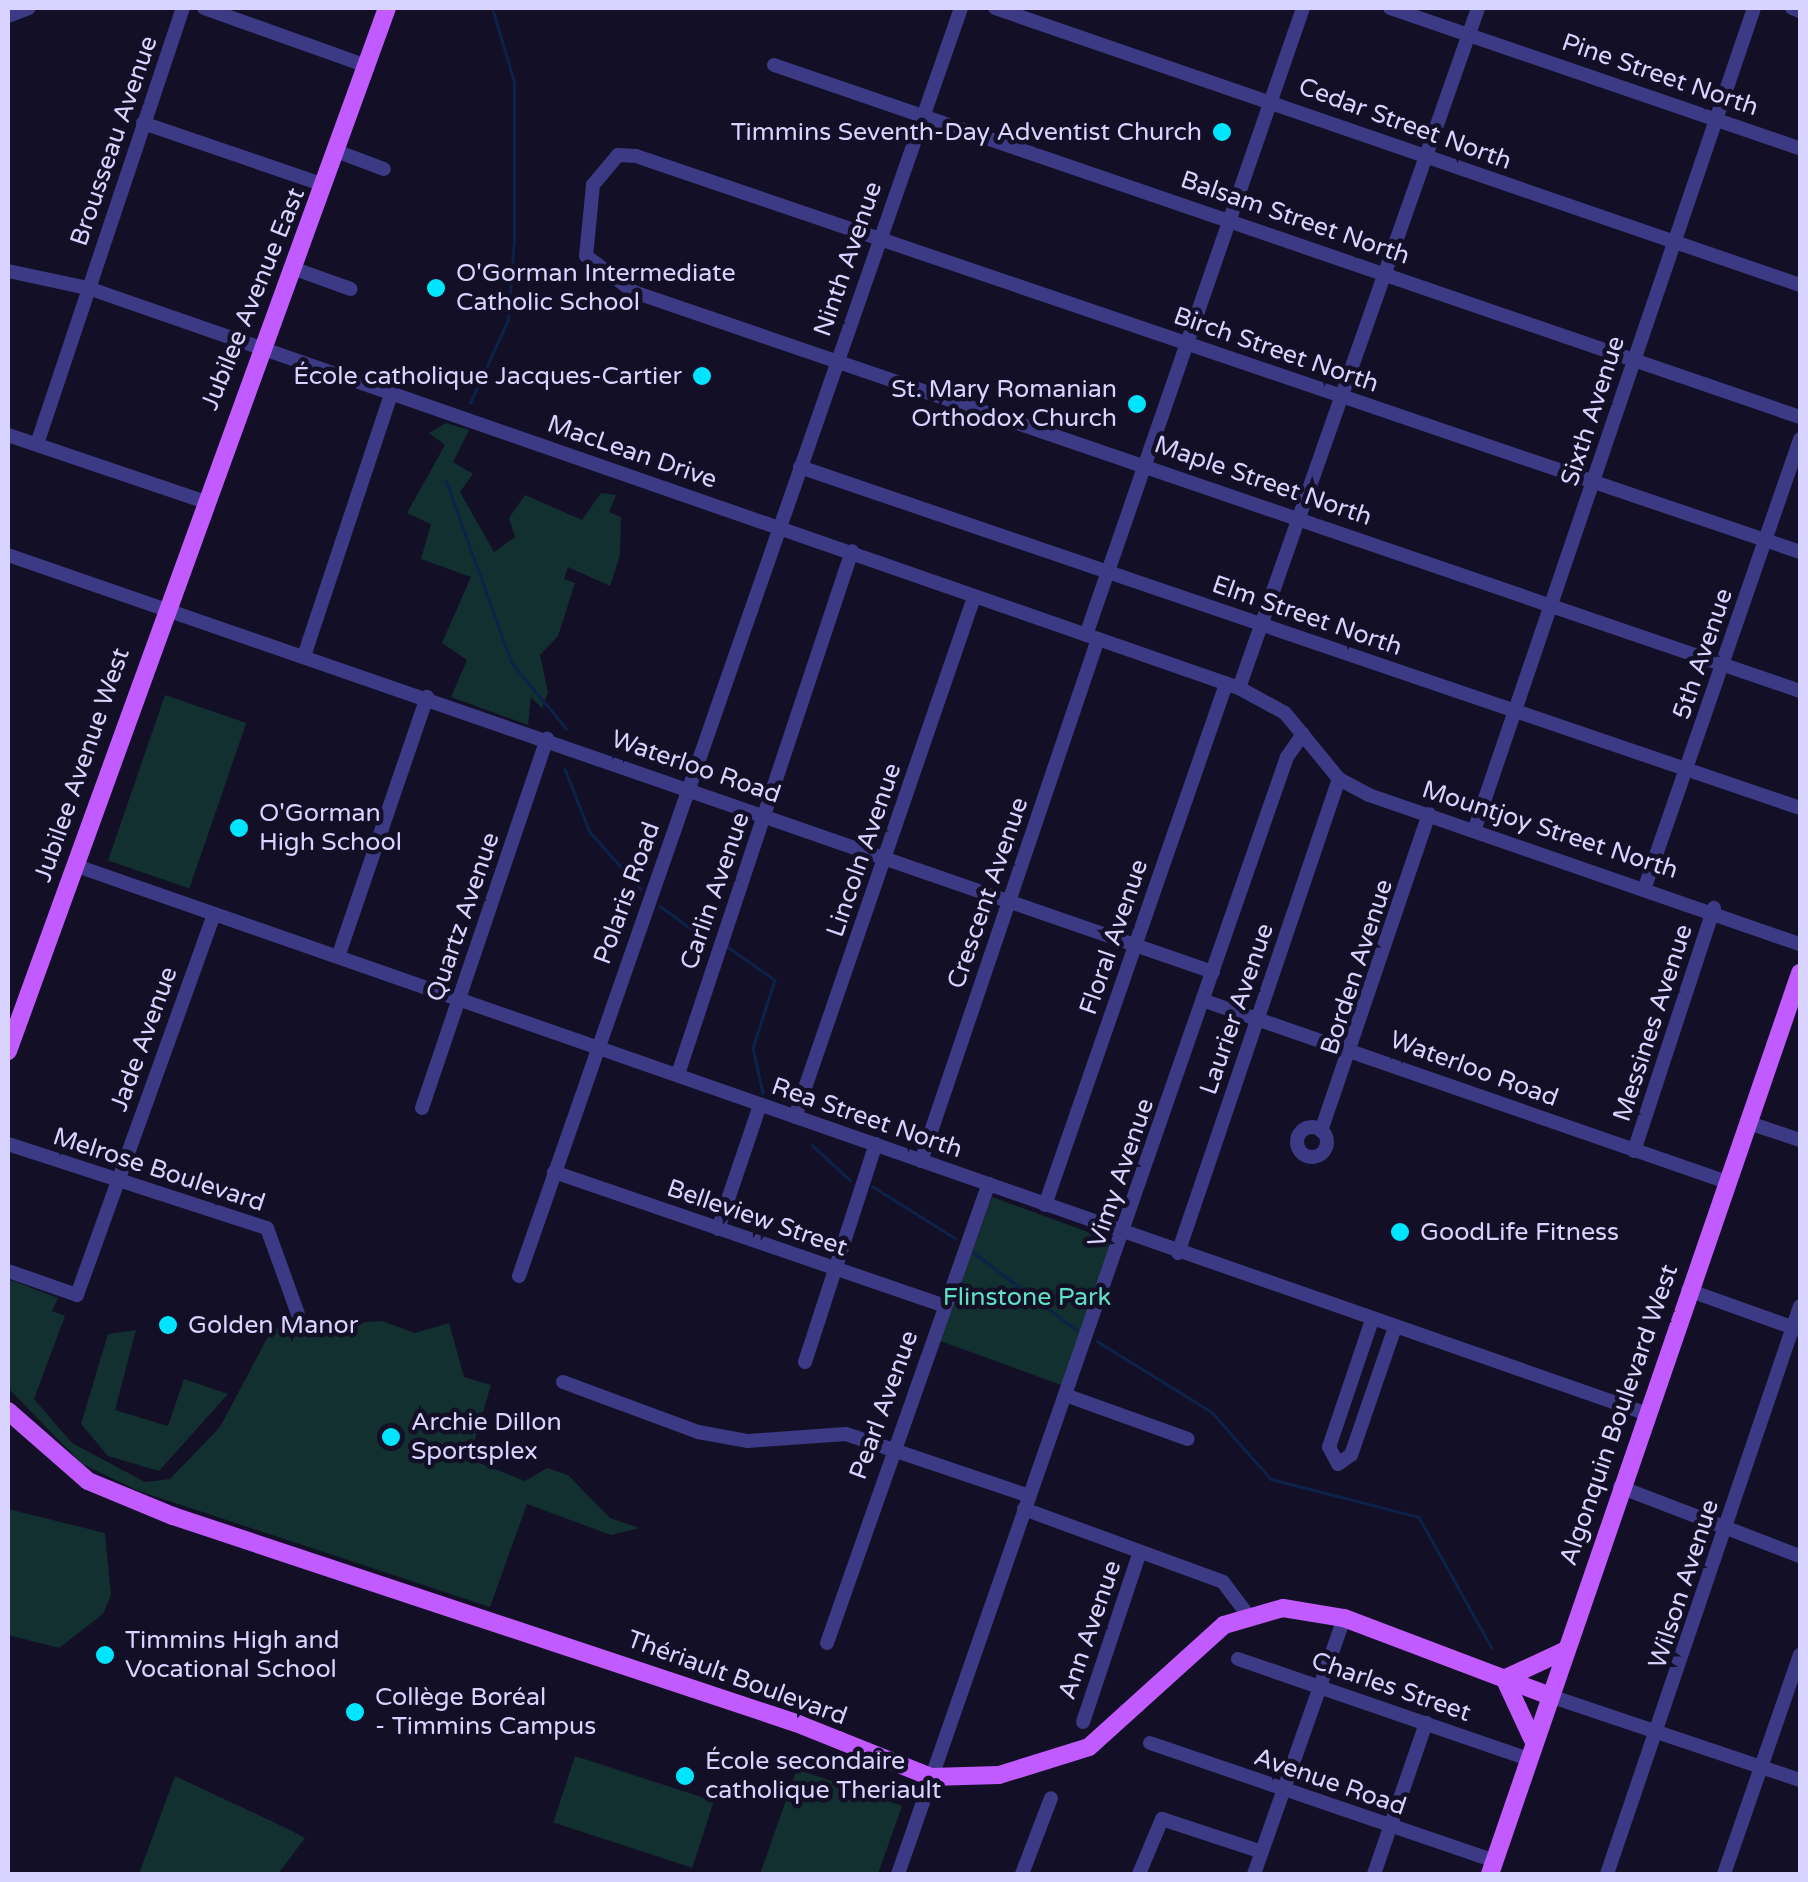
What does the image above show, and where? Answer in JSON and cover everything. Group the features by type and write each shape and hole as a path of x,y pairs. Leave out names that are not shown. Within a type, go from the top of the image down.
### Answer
{"main road":[{"name":"Jubilee Avenue East","path":"164,608 257,347 295,269 387,8"},
{"name":"Jubilee Avenue West","path":"8,1050 11,1030 164,608"},
{"name":"Algonquin Boulevard West","path":"1493,1868 1645,1413 1800,973"},
{"name":"Thériault Boulevard","path":"8,1411 88,1481 173,1516 796,1722 930,1776 998,1776 1088,1747 1214,1632 1247,1614 1283,1608 1344,1618 1550,1696"},
{"path":"1530,1754 1530,1719 1502,1678 1529,1675 1565,1650"}],"street":[{"path":"8,16 30,8"},
{"name":"Brousseau Avenue","path":"37,444 182,8"},
{"path":"204,8 364,65"},
{"name":"Ninth Avenue","path":"779,526 961,8"},
{"name":"Cedar Street North","path":"995,8 1800,284"},
{"name":"Crescent Avenue","path":"921,1161 1008,902 1092,637 1108,572 1302,8"},
{"name":"Pine Street North","path":"1390,8 1800,148"},
{"name":"Floral Avenue","path":"1045,1205 1135,945 1233,686 1261,624 1478,8"},
{"name":"Sixth Avenue","path":"1475,828 1754,8"},
{"path":"1792,8 1800,10"},
{"name":"Balsam Street North","path":"774,65 1800,416"},
{"path":"144,123 324,185"},
{"path":"336,151 384,169"},
{"name":"Birch Street North","path":"710,318 597,272 586,256 586,209 602,166 618,155 880,237 1800,552"},
{"path":"295,269 351,289"},
{"name":"MacLean Drive","path":"8,271 88,288 1233,686"},
{"name":"Maple Street North","path":"710,318 1299,516 1800,691"},
{"path":"304,656 391,394"},
{"path":"8,435 203,501"},
{"name":"5th Avenue","path":"1646,884 1800,439"},
{"name":"Elm Street North","path":"800,467 1800,808"},
{"name":"Polaris Road","path":"519,1276 646,898 660,880 688,787 779,526"},
{"name":"Carlin Avenue","path":"678,1074 852,551"},
{"name":"Waterloo Road","path":"8,555 688,787 1213,972"},
{"name":"Lincoln Avenue","path":"795,1117 974,596"},
{"path":"1233,686 1303,734"},
{"path":"338,957 427,697"},
{"name":"Mountjoy Street North","path":"1303,734 1340,779 1429,814 1714,908 1800,944"},
{"name":"Vimy Avenue","path":"898,1874 1213,972 1303,734"},
{"name":"Quartz Avenue","path":"422,1108 547,740"},
{"name":"Laurier Avenue","path":"1178,1253 1340,779"},
{"name":"Borden Avenue","path":"1322,1131 1355,1050 1429,814"},
{"name":"Rea Street North","path":"74,865 1645,1413"},
{"name":"Messines Avenue","path":"1634,1151 1714,908"},
{"name":"Jade Avenue","path":"8,1271 77,1295 214,914"},
{"name":"Waterloo Road","path":"1205,1001 1727,1182"},
{"path":"718,1229 760,1105"},
{"path":"1749,1122 1800,1140"},
{"name":"Melrose Boulevard","path":"8,1144 267,1228 298,1314"},
{"path":"805,1362 876,1144"},
{"name":"Belleview Street","path":"554,1172 945,1306"},
{"name":"Pearl Avenue","path":"826,1643 890,1449 989,1184"},
{"path":"1688,1290 1797,1329"},
{"name":"Wilson Avenue","path":"1607,1874 1797,1329 1800,1306"},
{"path":"1372,1320 1330,1446 1338,1464 1351,1455 1395,1328"},
{"path":"564,1382 698,1432 748,1441 846,1434 1224,1582 1247,1614"},
{"path":"1068,1396 1188,1439"},
{"path":"1620,1488 1800,1556"},
{"name":"Ann Avenue","path":"1083,1722 1140,1552"},
{"path":"1254,1874 1344,1618"},
{"path":"1724,1874 1800,1655"},
{"name":"Charles Street","path":"1238,1659 1530,1754"},
{"path":"1550,1696 1800,1780"},
{"path":"1374,1874 1426,1723"},
{"name":"Avenue Road","path":"1150,1743 1390,1826 1493,1868"},
{"path":"1022,1874 1052,1798"},
{"path":"1140,1874 1162,1819 1262,1852"}],"green space":[{"path":"446,423 469,430 453,462 473,474 460,492 494,552 515,537 509,518 525,495 582,520 601,493 616,495 609,512 621,517 620,555 610,586 568,567 564,579 575,583 558,636 540,655 548,692 542,708 531,697 528,725 451,697 467,660 442,643 471,577 421,559 431,524 407,513 445,445 429,433"},
{"path":"165,695 246,723 189,888 108,860"},
{"name":"Flinstone Park","path":"992,1197 1114,1241 1062,1385 940,1341"},
{"path":"8,1279 58,1298 52,1311 65,1316 34,1399 72,1443 145,1482 170,1479 220,1427 272,1329 382,1321 415,1333 449,1323 464,1377 491,1385 469,1459 525,1481 547,1468 568,1475 610,1518 639,1528 611,1535 527,1504 490,1607 139,1491 82,1464 8,1388"},
{"path":"136,1330 115,1410 168,1426 184,1379 228,1394 159,1471 108,1456 81,1424 108,1334"},
{"path":"8,1509 105,1533 111,1595 103,1614 59,1648 8,1635"},
{"path":"575,1756 714,1801 692,1868 553,1823"},
{"path":"797,1769 902,1806 878,1874 760,1874"},
{"path":"175,1776 305,1838 278,1874 139,1874"}],"waterway":[{"path":"470,403 508,320 514,240 514,82 492,8"},
{"path":"446,480 512,663 566,728"},
{"path":"565,769 590,832 641,889"},
{"path":"660,906 707,940"},
{"path":"728,947 775,980 753,1048 763,1093"},
{"path":"812,1145 850,1180"},
{"path":"872,1186 955,1238"},
{"path":"973,1252 1077,1330"},
{"path":"1097,1341 1212,1412 1271,1479 1419,1517 1492,1648"}],"place":[{"name":"Timmins Seventh-Day Adventist Church","path":"1222,132"},
{"name":"O'Gorman Intermediate Catholic School","path":"436,288"},
{"name":"École catholique Jacques-Cartier","path":"702,376"},
{"name":"St. Mary Romanian Orthodox Church","path":"1137,404"},
{"name":"O'Gorman High School","path":"239,828"},
{"name":"GoodLife Fitness","path":"1400,1232"},
{"name":"Golden Manor","path":"168,1325"},
{"name":"Archie Dillon Sportsplex","path":"391,1437"},
{"name":"Timmins High and Vocational School","path":"105,1655"},
{"name":"Collège Boréal - Timmins Campus","path":"355,1712"},
{"name":"École secondaire catholique Theriault","path":"685,1776"}]}
